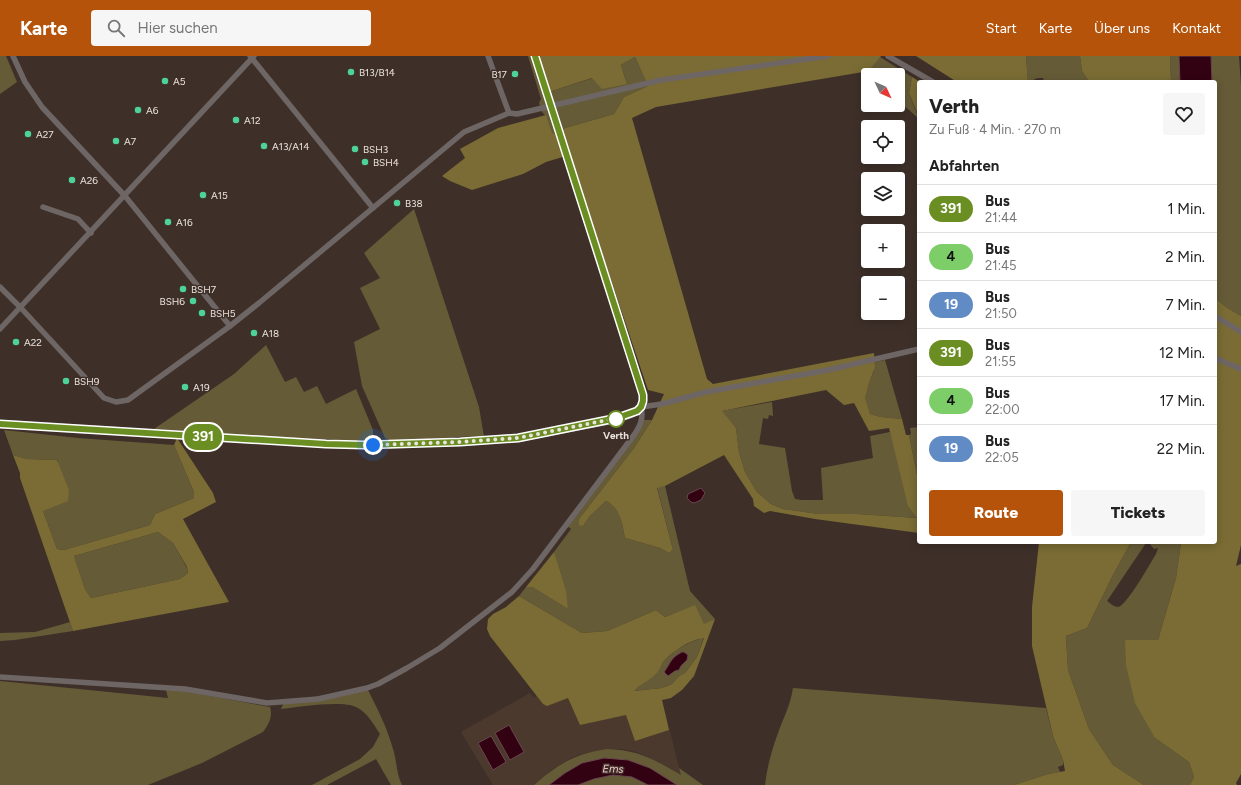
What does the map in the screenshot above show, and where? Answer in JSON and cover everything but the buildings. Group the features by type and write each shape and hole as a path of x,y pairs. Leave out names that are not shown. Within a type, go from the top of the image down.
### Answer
{"street":[{"path":"13,56 25,82 42,107 125,196 230,326"},
{"path":"488,56 508,113"},
{"path":"0,677 185,689 267,703 318,699 352,693 378,684 408,668 440,648 495,605 522,581 634,435 642,420 643,413 641,407 643,395 535,56"},
{"path":"0,287 104,398 116,402 128,400 230,326 464,132 508,113 516,114 661,80 828,56"},
{"path":"888,56 930,80"},
{"path":"0,329 91,233 252,57 372,208"},
{"path":"43,206 78,219 91,233"},
{"path":"1217,317 1241,332"},
{"path":"0,424 311,443 393,444 489,441 518,438 617,418 631,414 641,407 662,404 706,392 828,370 917,349"},
{"path":"1217,359 1241,369"}],"shaded area":[{"path":"0,56 6,56 17,82 0,94"},
{"path":"528,56 541,56 538,57 549,92 593,78 627,84 621,65 635,57 648,86 624,97 614,114 565,128 556,135 552,132 546,116 542,112 539,103 541,99"},
{"path":"541,56 881,56 871,68 861,68 861,72 656,107 632,118 707,379 713,384 874,353 875,367 865,398 870,414 881,417 902,419 906,435 909,435 917,475 917,518 917,533 815,519 770,511 764,513 754,506 753,499 724,455 665,486 657,488 673,550 669,553 660,548 625,538 622,522 618,512 606,501 590,516 583,526 579,525 579,519 634,448 652,420 664,394 648,390 569,155 546,162 523,174 472,190 442,176 465,158 460,149 498,128 546,115 552,132 556,135 565,128 614,114 624,97 648,86 635,57 621,65 627,84 602,89 592,78 549,92 537,58","holes":["826,390 844,405 854,403 869,431 889,428 908,506 917,518 857,514 819,514 783,509 771,504 757,492 745,472 739,452 736,428 722,411"]},
{"path":"916,56 1026,56 1028,80 954,80"},
{"path":"1026,56 1080,56 1082,71 1088,80 1044,80 1043,78 1036,78 1034,80 1028,80"},
{"path":"1080,56 1170,56 1171,80 1088,80 1082,71"},
{"path":"1170,56 1179,56 1180,80 1171,80"},
{"path":"1211,56 1239,56 1241,86 1241,316 1217,300 1217,80 1212,80"},
{"path":"880,57 898,68 871,68"},
{"path":"905,73 912,77 909,93 917,117 905,106"},
{"path":"912,77 917,80 917,112 909,93"},
{"path":"414,209 479,407 484,437 476,436 392,441 385,438 362,386 354,342 380,329 360,288 380,278 364,253"},
{"path":"1217,300 1241,316 1241,545 1236,566 1241,564 1241,774 1236,783 1237,785 1190,785 1194,777 1189,762 1155,738 1135,703 1126,665 1125,640 1158,640 1176,578 1181,544 1217,544"},
{"path":"266,345 285,382 296,377 304,392 317,386 326,404 356,389 373,430 373,441 263,437 154,429 234,374"},
{"path":"885,360 902,419 881,417 870,414 865,401 865,394 875,367 875,362"},
{"path":"772,402 773,416 769,415 768,419 763,418 759,444 785,448 792,491 795,499 823,500 821,468 873,458 870,436 890,432 917,518 857,514 819,514 783,509 771,504 757,492 745,472 739,452 736,428 721,411"},
{"path":"642,420 652,420 634,448 579,519 583,526 590,516 606,501 615,507 618,512 622,522 625,538 660,548 669,553 673,550 657,487 665,486 690,591 715,619 704,625 694,606 665,617 656,610 607,631 582,633 519,596 526,587 532,587 568,609 554,552 571,529 566,525"},
{"path":"917,427 917,475 909,435 911,434 910,428"},
{"path":"4,430 78,438 174,445 194,492 194,498 155,514 150,525 64,550 57,549 43,511 58,460 27,459 13,455"},
{"path":"177,438 213,493 216,502 183,519 229,602 73,631 13,455 27,459 57,460 69,490 68,501 43,511 57,549 64,550 150,525 155,514 194,498 194,492 174,445","holes":["158,532 173,543 187,567 188,573 180,579 91,598 85,589 74,556"]},
{"path":"158,532 173,543 187,568 188,573 180,579 91,598 85,589 74,556"},
{"path":"1039,544 1130,544 1087,628 1066,636 1068,670 1089,729 1113,765 1144,785 1014,785 1048,774 1065,771 1063,760 1053,736 1032,646 1032,607"},
{"path":"1130,544 1145,544 1107,601 1118,607 1127,600 1156,554 1158,548 1154,549 1150,544 1181,544 1176,578 1158,640 1155,738 1189,762 1194,777 1190,785 1144,785 1113,765 1089,729 1068,670 1066,636 1087,628"},
{"path":"554,552 566,591 568,609 532,587 526,587"},
{"path":"519,596 582,633 607,631 656,610 665,617 695,605 704,624 715,619 694,676 682,690 671,698 662,700 669,730 635,741 626,715 580,725 568,698 547,706 543,704 490,636 487,629 488,619 493,614 506,607","holes":["704,638 697,657 685,673 679,676 672,684 662,688 634,691 656,674 664,661 672,653 688,643"]},
{"path":"70,622 73,631 0,641 0,633 35,632"},
{"path":"704,637 697,657 685,673 679,676 672,684 662,688 633,691 656,674 664,661 676,650"},
{"path":"0,681 168,698 166,690 184,691 270,707 271,717 263,732 202,763 148,785 0,785"},
{"path":"604,685 668,695 671,698 662,700 681,775 663,764 636,752 622,749 607,749 578,755 550,771 534,785 493,785 461,732 530,693 534,698 537,696 543,704"},
{"path":"367,688 388,733 402,785 391,785 376,759 327,785 312,785 360,759 373,747 380,734 367,715 356,707 330,704 281,709 284,702"},
{"path":"793,688 1046,708 1053,736 1063,760 1063,765 1058,767 1060,772 1048,774 1014,785 765,785 771,754 792,695"},
{"path":"607,749 628,751 646,756 681,775 679,768 703,785 677,785 650,768 628,760 604,758 565,773 549,785 534,785 551,771 567,761 595,751"},
{"path":"613,775 632,777 648,785 578,785 594,779"}],"water":[{"path":"1179,56 1211,56 1212,80 1180,80"},
{"path":"701,488 705,493 701,500 694,503 687,498 688,494"},
{"path":"682,652 688,655 687,660 679,670 668,676 664,672 673,659"},
{"path":"509,725 524,752 510,760 495,733"},
{"path":"491,736 506,762 493,770 478,743"},
{"name":"Ems","path":"604,758 628,760 650,768 677,785 648,785 632,777 613,775 594,779 578,785 549,785 582,763"}],"bus line":[{"name":"391","path":"0,424 364,445 518,438 591,425 637,411 641,407 643,395 535,56"}],"place":[{"name":"B13/B14","path":"351,72"},
{"name":"B17","path":"515,74"},
{"name":"A5","path":"165,81"},
{"name":"A6","path":"138,110"},
{"name":"A12","path":"236,120"},
{"name":"A27","path":"28,134"},
{"name":"A7","path":"116,141"},
{"name":"A13/A14","path":"264,146"},
{"name":"BSH3","path":"355,149"},
{"name":"BSH4","path":"365,162"},
{"name":"A26","path":"72,180"},
{"name":"A15","path":"203,195"},
{"name":"B38","path":"397,203"},
{"name":"A16","path":"168,222"},
{"name":"BSH7","path":"183,289"},
{"name":"BSH6","path":"193,301"},
{"name":"BSH5","path":"202,313"},
{"name":"A18","path":"254,333"},
{"name":"A22","path":"16,342"},
{"name":"BSH9","path":"66,381"},
{"name":"A19","path":"185,387"},
{"name":"Verth","path":"616,419"}],"route":[{"path":"373,445 518,438 591,425 617,418 616,419"}]}
